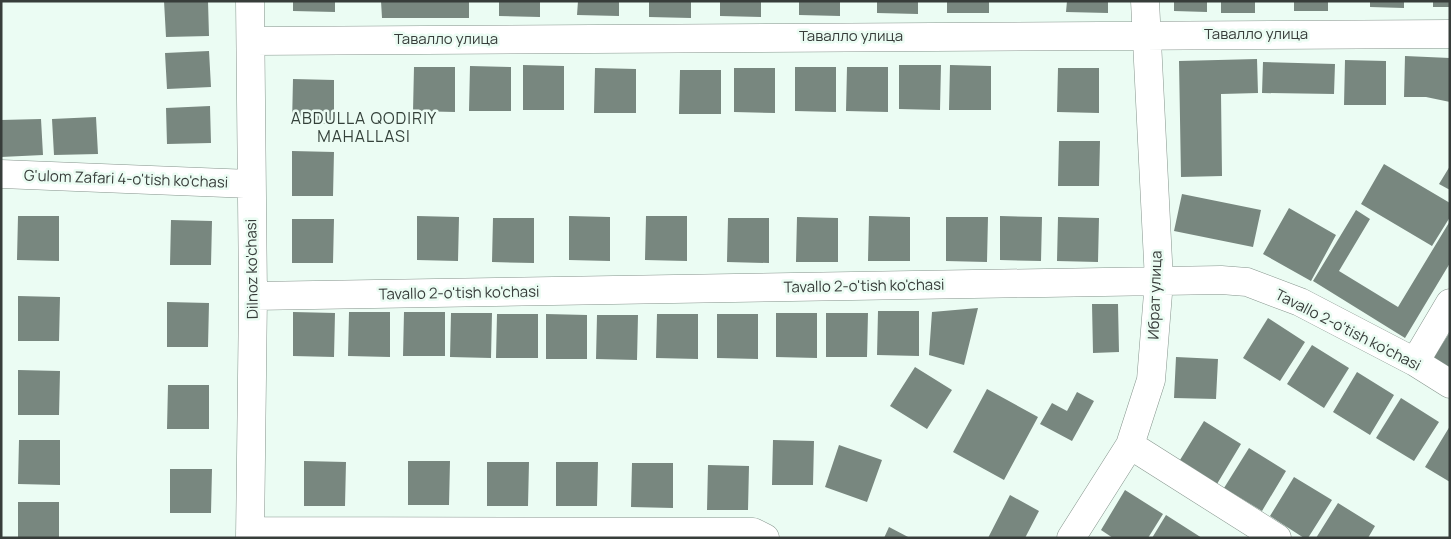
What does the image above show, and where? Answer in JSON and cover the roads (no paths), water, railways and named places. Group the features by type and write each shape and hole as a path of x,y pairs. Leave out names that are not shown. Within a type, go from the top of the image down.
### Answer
{"street":[{"name":"Dilnoz ko'chasi","path":"250,1 252,41 251,184 253,296 250,534"},
{"name":"Ибрат улица","path":"1071,538 1130,445 1151,380 1159,282 1145,1"},
{"name":"Тавалло улица","path":"252,41 1146,34 1450,34"},
{"name":"G'ulom Zafari 4-o'tish ko'chasi","path":"1,174 251,184"},
{"name":"Tavallo 2-o'tish ko'chasi","path":"253,296 1247,282 1300,302 1415,362 1450,384"},
{"path":"1415,362 1450,303"},
{"path":"1130,445 1277,538"},
{"path":"250,534 753,532 765,538"}],"district":[{"name":"ABDULLA QODIRIY MAHALLASI","path":"364,127"}]}
